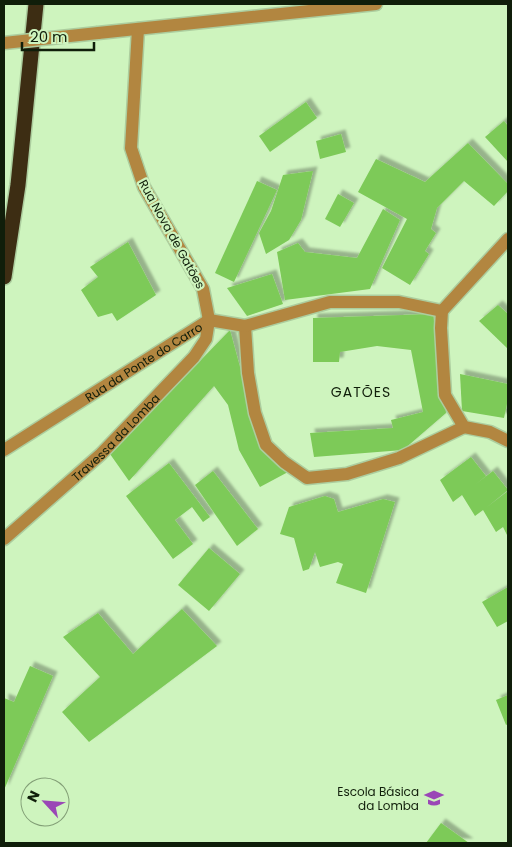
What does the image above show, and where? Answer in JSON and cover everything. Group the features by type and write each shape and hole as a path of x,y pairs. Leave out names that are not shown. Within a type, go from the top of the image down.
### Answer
{"highway":[{"path":"4,277 18,185 36,4"}],"street":[{"path":"4,43 376,4"},
{"name":"Rua Nova de Gatões","path":"138,29 131,148 144,187 203,289 209,320"},
{"path":"464,427 445,395 441,328 442,311 508,239"},
{"name":"Rua da Ponte do Carro","path":"4,450 209,320 245,326 330,302 399,302 442,311"},
{"name":"Travessa da Lomba","path":"4,539 101,454 194,357 206,339 209,320"},
{"path":"245,326 255,413 266,445 284,462 307,478 347,474 399,458 464,427 490,432 508,441"}],"building":[{"path":"306,102 317,118 270,152 259,136"},
{"path":"504,121 508,126 508,162 485,137"},
{"path":"341,134 346,152 320,159 316,141"},
{"path":"468,143 508,184 508,191 494,206 464,181 437,208 431,229 436,233 425,251 429,254 410,285 382,268 407,219 358,192 376,159 425,182"},
{"path":"313,171 301,220 289,240 266,254 259,233 271,211 283,175"},
{"path":"257,181 277,190 234,282 215,273"},
{"path":"338,194 354,203 340,227 325,219"},
{"path":"383,209 400,220 370,289 285,300 277,252 298,243 305,252 357,258"},
{"path":"128,242 156,295 117,321 112,313 98,317 81,290 98,277 90,267"},
{"path":"272,274 283,304 247,316 227,288"},
{"path":"498,305 508,314 508,349 479,321"},
{"path":"433,314 446,413 403,450 314,457 310,433 393,428 391,420 423,412 411,350 377,346 340,352 339,362 313,362 313,318"},
{"path":"230,330 261,445 288,472 260,487 239,450 228,405 214,386 129,481 110,454"},
{"path":"460,374 508,384 508,399 504,418 462,411"},
{"path":"471,457 486,476 476,484 493,471 508,490 487,507 508,491 508,537 503,527 496,532 483,510 475,516 462,495 453,502 440,480"},
{"path":"169,463 210,517 203,522 192,507 175,520 193,544 173,559 126,496"},
{"path":"213,471 258,529 237,546 195,485"},
{"path":"325,496 334,499 338,512 383,499 395,502 366,593 336,583 343,564 338,562 320,567 315,552 309,569 303,571 294,538 280,534 289,507"},
{"path":"209,548 240,574 209,611 178,585"},
{"path":"508,587 508,621 497,627 482,602"},
{"path":"182,609 217,646 89,742 62,712 100,677 63,637 98,613 133,654"},
{"path":"30,666 53,676 4,790 4,698 14,702"},
{"path":"508,695 508,724 506,725 496,700"},
{"path":"441,823 469,843 426,843"}],"place":[{"name":"Escola Básica da Lomba","path":"434,798"}],"district":[{"name":"GATÕES","path":"361,392"}]}
